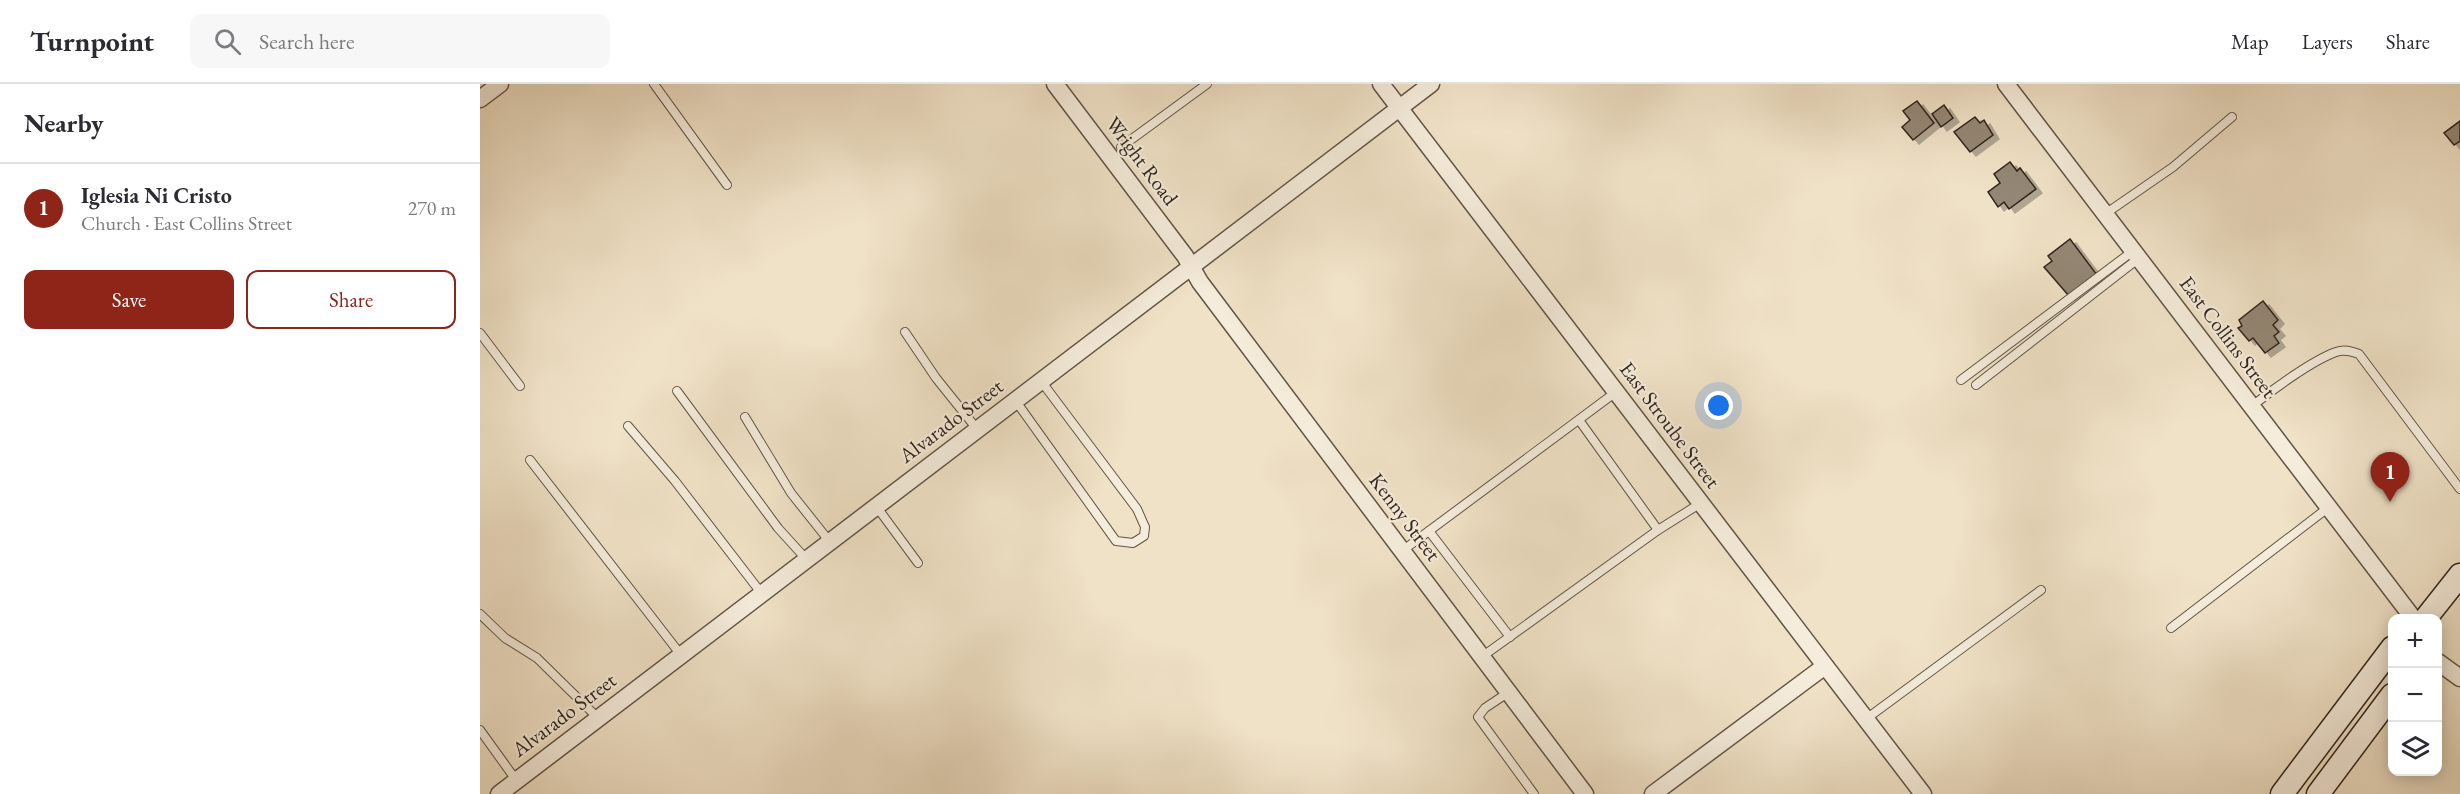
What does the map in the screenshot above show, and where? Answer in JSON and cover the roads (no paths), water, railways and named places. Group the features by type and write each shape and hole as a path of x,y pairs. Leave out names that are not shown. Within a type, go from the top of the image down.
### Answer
{"main road":[{"path":"2429,614 2460,574"},
{"path":"2282,794 2388,653"},
{"path":"2318,794 2388,699"}],"street":[{"path":"480,99 500,84"},
{"name":"Wright Road","path":"1055,84 1185,256 1190,267"},
{"name":"East Stroube Street","path":"1381,84 1923,794"},
{"name":"Alvarado Street","path":"499,794 1431,84"},
{"name":"East Collins Street","path":"2006,84 2410,614"},
{"name":"Kenny Street","path":"1190,267 1585,794"},
{"path":"2442,665 2460,678"},
{"path":"1653,794 1825,666"}],"lane":[{"path":"654,84 727,185"},
{"path":"1121,147 1207,84"},
{"path":"2105,214 2173,167 2232,117"},
{"path":"1961,380 2136,254"},
{"path":"1976,386 2136,254"},
{"path":"904,332 936,378 977,429"},
{"path":"480,333 520,386"},
{"path":"2252,406 2272,390 2327,356 2343,351 2359,354 2366,360 2460,489"},
{"path":"1015,400 1116,541 1133,543 1144,536 1145,527 1137,509 1041,381"},
{"path":"677,391 778,528 807,560"},
{"path":"1402,551 1616,392"},
{"path":"746,417 791,493 830,542"},
{"path":"1579,420 1658,530"},
{"path":"628,426 675,481 762,594"},
{"path":"530,459 681,655"},
{"path":"1483,656 1658,530 1701,503"},
{"path":"876,506 918,563"},
{"path":"2171,628 2329,507"},
{"path":"1429,531 1510,637"},
{"path":"1866,719 2041,590"},
{"path":"480,614 505,638 537,658 598,718"},
{"path":"1509,691 1485,708 1478,717 1534,794"},
{"path":"480,730 516,780"}],"place":[{"name":"Iglesia Ni Cristo","path":"2390,502"}]}
